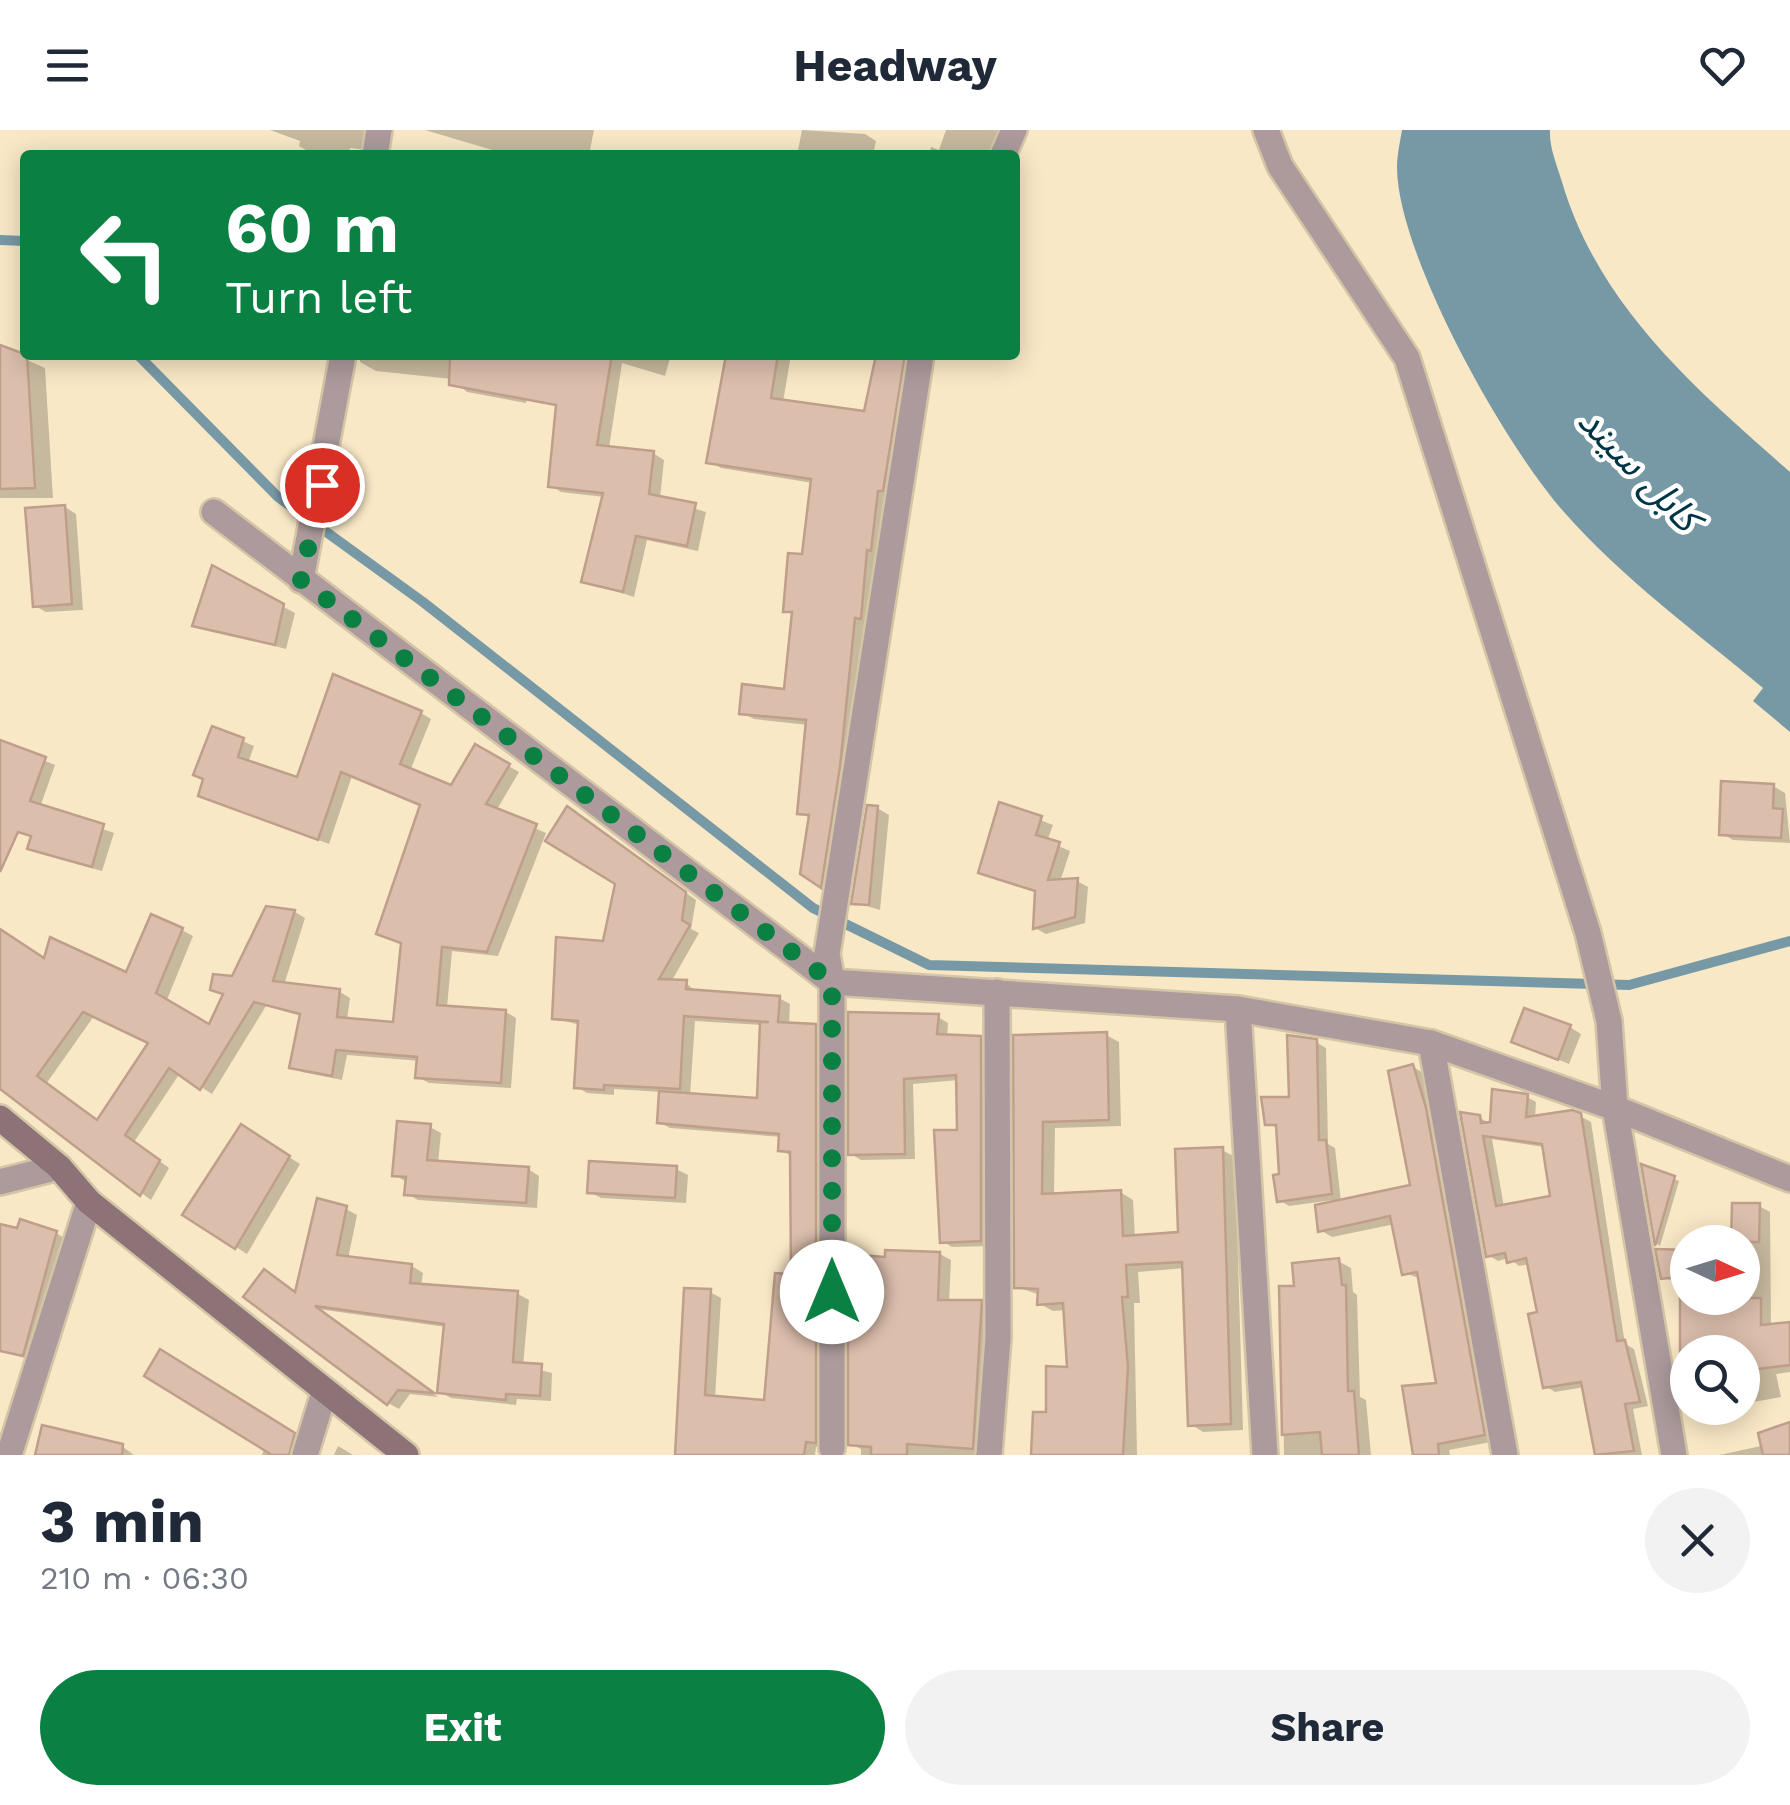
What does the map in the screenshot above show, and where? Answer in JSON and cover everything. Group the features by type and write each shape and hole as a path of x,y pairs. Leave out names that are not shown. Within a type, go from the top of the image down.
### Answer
{"street":[{"path":"1266,130 1280,166 1407,358 1588,933 1609,1021 1615,1108 1674,1455"},
{"path":"301,580 322,485 342,360"},
{"path":"832,1448 832,982 827,954 920,360"},
{"path":"214,512 832,982 1238,1008 1431,1043 1615,1108 1790,1179"},
{"path":"989,1455 998,1338 997,992"},
{"path":"1238,1008 1265,1455"},
{"path":"1431,1043 1505,1455"},
{"path":"0,1118 59,1168 88,1202 406,1455"},
{"path":"0,1182 59,1168"},
{"path":"9,1455 88,1202"},
{"path":"305,1455 324,1393"}],"water":[{"name":"کابل سيند","path":"1402,130 1550,130 1554,156 1579,227 1626,307 1686,377 1790,472 1790,732 1753,701 1763,688 1660,604 1586,536 1513,443 1459,348 1415,250 1402,205 1397,168"}],"building":[{"path":"0,345 20,352 20,360 27,360 35,488 0,489"},
{"path":"450,360 611,360 597,445 654,451 649,494 696,503 687,546 636,536 623,592 581,582 603,493 548,487 556,405 449,385"},
{"path":"725,360 777,360 771,398 864,411 875,360 904,360 883,491 878,491 871,551 867,550 861,619 855,618 840,767 821,888 800,874 809,815 797,814 806,720 739,714 742,684 784,689 792,612 783,612 788,553 802,554 811,479 706,463"},
{"path":"65,505 72,604 33,607 25,508"},
{"path":"212,565 284,604 275,645 192,626"},
{"path":"333,674 422,711 400,764 451,785 475,744 510,764 486,804 537,824 487,952 442,947 437,1005 506,1010 501,1083 415,1078 417,1057 336,1050 332,1076 289,1068 300,1014 254,1002 200,1090 169,1068 125,1135 160,1160 140,1196 0,1089 0,929 44,958 50,937 126,972 151,914 183,928 156,993 209,1024 223,994 210,990 213,974 232,976 266,906 295,910 273,981 340,989 337,1017 393,1022 401,943 376,934 420,805 341,772 318,840 198,796 203,779 193,775 212,726 244,738 238,757 297,777","holes":["83,1012 148,1043 97,1120 37,1076"]},
{"path":"0,740 46,757 30,801 104,824 92,867 27,849 31,836 18,832 0,872"},
{"path":"1721,781 1774,784 1773,808 1783,809 1781,838 1719,835"},
{"path":"999,802 1042,816 1036,835 1060,842 1048,880 1078,878 1075,917 1033,929 1035,891 978,873"},
{"path":"867,805 878,806 869,905 851,904"},
{"path":"567,806 686,892 682,920 690,925 659,979 687,980 686,989 780,996 778,1022 816,1024 816,1443 806,1442 804,1455 675,1455 684,1288 711,1289 705,1395 764,1400 775,1273 791,1274 790,1152 778,1151 779,1134 657,1123 659,1091 757,1098 760,1022 769,1022 684,1016 680,1089 604,1085 604,1090 574,1088 578,1021 552,1019 556,937 603,941 615,884 545,841"},
{"path":"1524,1008 1571,1025 1558,1060 1511,1042"},
{"path":"848,1012 939,1014 937,1034 981,1036 981,1241 940,1243 934,1130 957,1130 956,1075 904,1079 905,1154 848,1155"},
{"path":"1107,1032 1109,1120 1043,1122 1042,1194 1121,1190 1123,1236 1178,1232 1175,1149 1223,1147 1231,1424 1188,1426 1182,1262 1126,1265 1128,1297 1122,1297 1128,1367 1123,1455 1031,1455 1033,1412 1046,1412 1046,1366 1067,1367 1063,1303 1037,1305 1038,1289 1014,1288 1013,1035"},
{"path":"1287,1035 1317,1039 1319,1140 1326,1140 1332,1194 1277,1202 1273,1175 1279,1174 1276,1125 1265,1125 1261,1097 1289,1097"},
{"path":"1413,1064 1426,1108 1485,1435 1438,1444 1439,1455 1413,1455 1402,1386 1436,1383 1417,1272 1402,1275 1390,1216 1318,1232 1315,1205 1410,1185 1388,1071"},
{"path":"1492,1089 1528,1094 1526,1117 1572,1110 1581,1113 1617,1341 1625,1340 1640,1402 1625,1404 1634,1451 1595,1455 1581,1382 1543,1388 1528,1314 1537,1312 1526,1258 1507,1263 1505,1253 1486,1257 1460,1112 1480,1115 1481,1123 1490,1122","holes":["1483,1136 1542,1144 1550,1196 1496,1206"]},
{"path":"397,1121 431,1124 427,1160 529,1167 526,1203 404,1195 406,1177 392,1176"},
{"path":"241,1124 290,1156 235,1249 182,1215"},
{"path":"589,1161 677,1166 675,1198 587,1193"},
{"path":"1641,1164 1675,1176 1655,1246"},
{"path":"317,1198 347,1206 337,1255 412,1264 410,1283 518,1291 513,1362 542,1364 540,1396 506,1394 506,1400 437,1393 444,1324 315,1306 434,1393 398,1390 387,1405 243,1297 264,1269 295,1292"},
{"path":"1732,1203 1760,1203 1759,1225 1731,1225"},
{"path":"20,1219 57,1231 23,1356 0,1351 0,1224 17,1228"},
{"path":"1655,1249 1670,1249 1670,1278 1661,1279"},
{"path":"885,1250 940,1252 938,1300 982,1300 973,1449 907,1444 907,1455 871,1455 871,1447 848,1445 848,1254 885,1257"},
{"path":"1339,1258 1342,1285 1346,1285 1348,1391 1354,1391 1359,1455 1322,1455 1320,1432 1282,1435 1279,1286 1294,1286 1292,1263"},
{"path":"1761,1298 1761,1325 1790,1322 1790,1365 1760,1369 1760,1335 1680,1335 1680,1315 1760,1315"},
{"path":"160,1349 295,1433 289,1455 272,1455 144,1376"},
{"path":"1790,1422 1790,1455 1763,1455 1758,1433"},
{"path":"42,1425 123,1444 122,1455 35,1455"}],"waterway":[{"path":"0,240 20,241"},
{"path":"143,360 278,497 423,602 813,908 929,965 1629,985 1790,941"}],"route":[{"path":"322,485 301,580 832,982 832,1292"}]}
